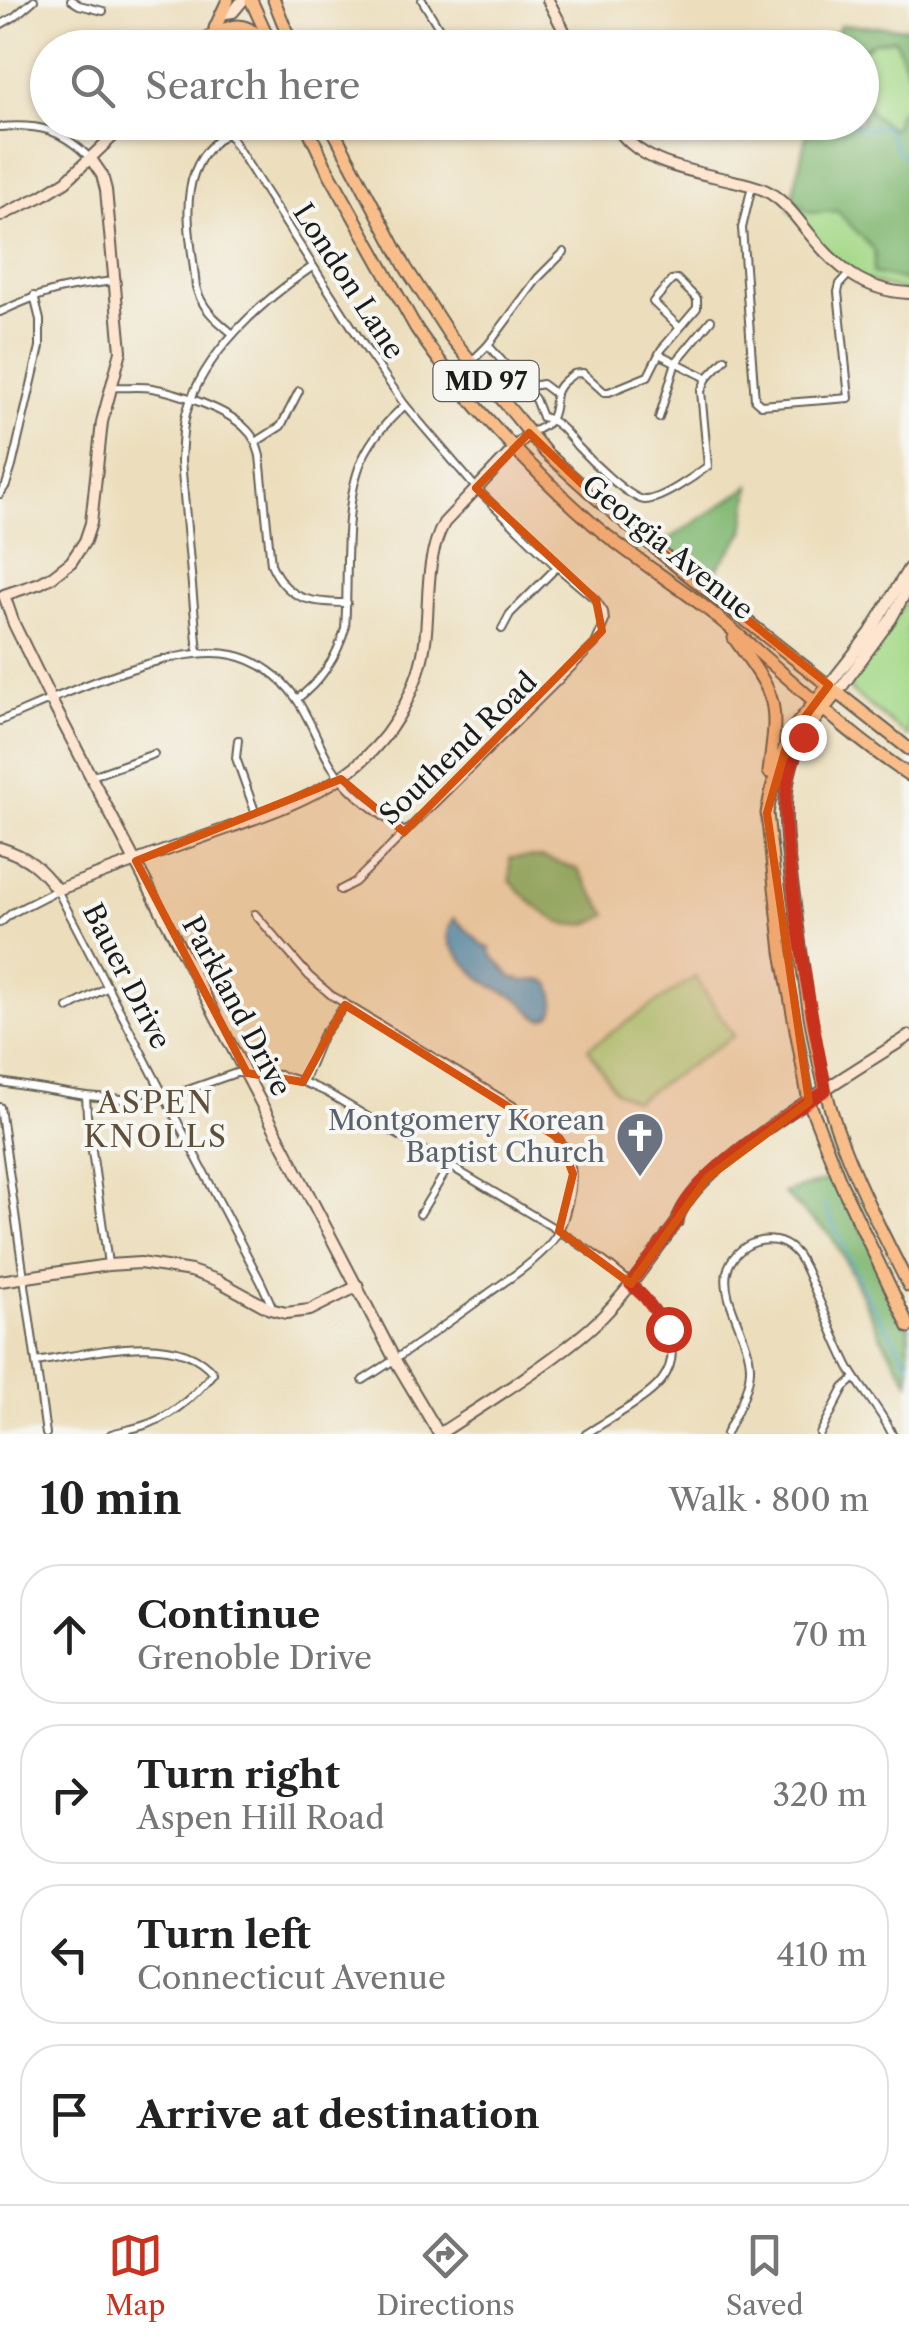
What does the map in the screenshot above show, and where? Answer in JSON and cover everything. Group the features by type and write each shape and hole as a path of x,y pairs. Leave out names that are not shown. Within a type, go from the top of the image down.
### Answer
{"main road":[{"path":"251,0 264,30"},
{"path":"278,0 287,30"},
{"path":"212,30 229,4"},
{"path":"217,30 240,25 251,30"},
{"name":"Georgia Avenue","path":"313,140 416,328 515,448 595,526 723,622 909,775"},
{"name":"Georgia Avenue","path":"339,140 406,268 470,362 546,453 603,504 909,749"},
{"path":"723,622 762,676 775,708 768,813 786,980 808,1102 842,1186 909,1326"},
{"path":"768,813 775,776 788,740 799,720 833,688"},
{"path":"819,704 792,762 786,809 800,942 826,1090 842,1140 909,1286"}],"street":[{"path":"0,25 34,0"},
{"path":"71,0 79,6 103,11"},
{"path":"229,4 233,12 243,0"},
{"path":"422,0 441,30"},
{"path":"548,0 564,30"},
{"path":"0,127 30,126"},
{"path":"2,596 53,576 71,562 85,542 94,504 102,422 121,351 106,190 91,159 70,140"},
{"path":"0,216 66,182 110,140"},
{"path":"216,140 199,160 190,180 188,200 196,287 207,311 234,334"},
{"name":"London Lane","path":"230,140 405,405 476,488 596,600 604,612 602,632"},
{"path":"626,140 649,158 765,190 785,204 848,274 874,287 909,293"},
{"path":"752,185 742,228 757,403 849,398 838,292 848,274"},
{"path":"470,362 488,345 530,287 564,252"},
{"path":"198,653 181,461 182,433 192,400 211,364 234,334 262,304 312,266"},
{"path":"0,923 58,890 302,800 341,779 366,758 390,730 420,669 431,554 444,523 531,426 546,418 565,380 580,372 604,392 648,376 659,354 680,328 698,305 676,279 653,302 680,328"},
{"path":"0,312 68,286 115,281"},
{"path":"0,494 12,466 40,348 40,320 34,296"},
{"path":"659,418 676,362 711,320"},
{"path":"488,345 535,399 546,418 609,477 634,496 649,500 708,466 702,390 707,378 725,359"},
{"path":"659,354 707,378"},
{"path":"527,392 542,384 554,396"},
{"path":"112,387 152,388 192,400 236,420 248,431 260,456 271,564 277,577 300,597 347,604"},
{"path":"256,442 281,426 298,391"},
{"path":"535,399 554,396"},
{"path":"297,700 340,648 345,629 354,482 376,434 405,405"},
{"path":"502,629 510,614 557,567"},
{"path":"833,688 909,568"},
{"path":"833,688 891,618 909,586"},
{"name":"Parkland Drive","path":"2,596 51,700 395,1360 439,1434"},
{"name":"Southend Road","path":"340,890 354,882 588,652 602,632"},
{"path":"0,721 126,671 198,653 251,660 274,674 297,700 332,766 350,790 404,832"},
{"path":"238,740 236,758 257,818"},
{"path":"92,776 154,754"},
{"name":"Bauer Drive","path":"0,848 32,862 58,890 261,1282 270,1309"},
{"path":"255,914 309,976 345,1005 536,1119 560,1139 569,1154 573,1174 570,1196 551,1244 395,1360 362,1380"},
{"path":"68,1008 108,988"},
{"path":"303,1082 322,1036 345,1005"},
{"path":"439,1434 582,1336 630,1284 677,1222 687,1201 729,1156 909,1036"},
{"path":"0,1082 130,1101 165,1098 246,1073 280,1075 326,1092 559,1231 596,1254 644,1297 668,1329 672,1350 669,1366 654,1389 586,1434"},
{"path":"86,1096 108,1266"},
{"path":"0,1107 46,1434"},
{"path":"420,1214 450,1166"},
{"path":"726,1434 750,1368 726,1281 732,1260 741,1249 764,1240 787,1245 802,1260 856,1378 892,1434"},
{"path":"0,1281 140,1263 191,1270 286,1313 310,1310 358,1286"},
{"path":"36,1362 154,1346 185,1353 212,1372 190,1398 166,1416 111,1434"},
{"path":"820,1434 844,1388 856,1378"}],"highlighted area":[{"path":"529,433 603,504 829,685 788,740 767,813 809,1102 707,1178 631,1284 559,1231 573,1174 560,1139 345,1005 303,1082 247,1073 136,861 341,779 404,832 602,631 596,600 476,488"}],"green space":[{"path":"840,25 909,28 909,75 895,39 879,41 879,30 838,30"},
{"path":"909,32 909,293 848,275 788,208 811,140 879,140 879,39"},
{"path":"909,100 909,281 873,273 875,251 837,211 809,213 792,198 805,140 879,140 879,119 891,129"},
{"path":"750,486 744,532 703,587 656,548"},
{"path":"909,597 909,737 851,691 850,682"},
{"path":"542,857 577,869 608,915 579,925 566,923 531,902 510,881 510,858"},
{"path":"695,977 734,1036 635,1101 615,1091 588,1048"},
{"path":"838,1177 909,1327 909,1382 881,1337 830,1234 784,1193"}],"water":[{"path":"454,918 490,948 512,977 550,983 555,1002 550,1016 536,1016 521,1001 490,985 471,969 449,941"}],"waterway":[{"path":"879,127 885,126 898,151 909,160"},
{"path":"824,1204 867,1297 909,1363"}],"place":[{"name":"Montgomery Korean Baptist Church","path":"640,1178"}],"district":[{"name":"ASPEN KNOLLS","path":"156,1120"}],"route":[{"path":"668,1329 630,1284 677,1222 687,1201 729,1156 826,1090 808,1000 787,831 788,782 803,737"}]}
